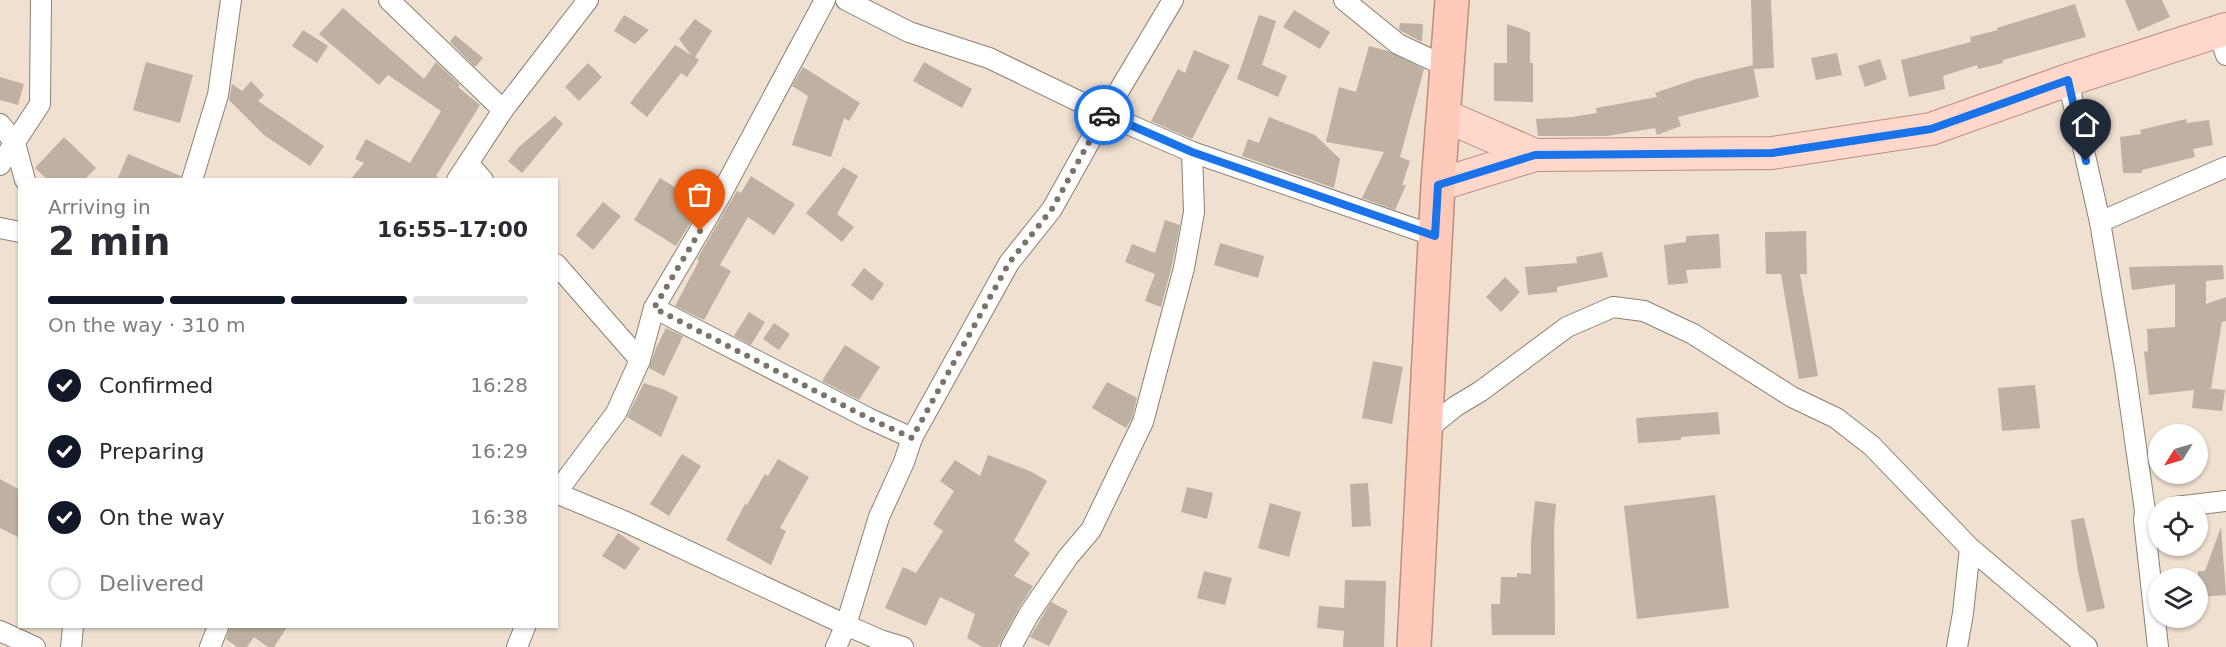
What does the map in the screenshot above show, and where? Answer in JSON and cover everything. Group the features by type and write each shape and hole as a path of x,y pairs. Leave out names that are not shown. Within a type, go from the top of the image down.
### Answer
{"highway":[{"path":"1414,647 1435,236 1452,0"}],"main road":[{"path":"1438,185 1535,155 1772,153 1931,129 2068,80 2224,34"},
{"path":"1443,115 1535,155"}],"street":[{"path":"0,165 40,104 41,0"},
{"path":"193,178 218,95 231,0"},
{"path":"389,0 502,110"},
{"path":"457,178 502,110 588,0"},
{"path":"558,490 616,413 640,360 654,308 719,198 825,0"},
{"path":"846,0 909,32 989,58 1105,114 1192,152 1435,236"},
{"path":"836,647 846,625 879,517 904,462 912,438 1009,263 1052,209 1173,0"},
{"path":"1344,0 1398,44 1447,67"},
{"path":"2068,80 2100,222 2149,496"},
{"path":"0,124 15,143 24,178"},
{"path":"1011,647 1029,614 1068,557 1091,530 1143,422 1184,268 1194,212 1192,152"},
{"path":"468,163 481,178"},
{"path":"2100,222 2226,167"},
{"path":"0,228 18,232"},
{"path":"558,266 640,360"},
{"path":"1425,431 1456,406 1481,391 1567,327 1613,307 1644,311 1693,334 1792,397 1836,418 1872,446 1970,548 2087,647"},
{"path":"654,308 868,418 912,438"},
{"path":"558,494 626,522 846,625 903,647"},
{"path":"2208,503 2226,501"},
{"path":"2148,515 2144,520 2158,647"},
{"path":"1957,647 1970,548"},
{"path":"72,647 73,628"},
{"path":"210,647 218,628"},
{"path":"517,647 525,628"},
{"path":"0,631 35,647"}],"building":[{"path":"1751,0 1771,0 1774,68 1753,69"},
{"path":"2125,0 2162,0 2170,17 2138,31"},
{"path":"2075,4 2086,37 2003,60 2003,63 1978,69 1977,65 1943,76 1945,89 1909,97 1901,60 1971,42 1970,37"},
{"path":"343,8 424,79 436,62 460,85 458,87 480,105 436,176 439,178 352,178 364,163 355,159 366,139 410,163 441,111 388,75 379,85 319,34"},
{"path":"1294,10 1330,32 1320,49 1283,27"},
{"path":"624,15 649,30 635,44 614,31"},
{"path":"1259,15 1276,21 1262,65 1287,76 1278,97 1237,79"},
{"path":"695,19 712,31 695,57 699,60 687,77 681,73 647,117 630,103 675,45 691,55 679,39"},
{"path":"1400,23 1423,24 1422,42 1399,30"},
{"path":"1507,24 1530,32 1533,102 1494,101 1494,63 1507,63"},
{"path":"303,30 328,46 317,63 292,46"},
{"path":"455,35 483,58 475,67 450,42"},
{"path":"1369,46 1388,51 1424,69 1400,157 1410,161 1402,185 1406,185 1395,210 1362,198 1384,152 1326,142 1339,87 1356,92"},
{"path":"1194,50 1230,65 1192,139 1151,121 1178,69 1185,73"},
{"path":"1837,53 1842,75 1816,80 1811,58"},
{"path":"1880,59 1887,79 1865,87 1858,66"},
{"path":"146,62 193,75 180,123 133,110"},
{"path":"924,62 972,89 962,108 913,81"},
{"path":"588,63 602,77 579,101 565,87"},
{"path":"1753,65 1759,97 1678,117 1681,126 1657,135 1655,128 1607,136 1538,136 1536,119 1597,113 1596,108 1657,97 1655,93 1696,79"},
{"path":"803,67 860,103 849,121 844,118 831,157 792,145 808,96 792,86"},
{"path":"0,77 24,84 18,105 0,100"},
{"path":"251,81 264,95 258,101 324,146 310,166 264,135 229,100 232,84 242,91"},
{"path":"555,116 563,124 522,173 508,161 519,147"},
{"path":"1269,117 1315,135 1340,159 1334,188 1242,156 1248,139 1259,143"},
{"path":"2186,119 2187,123 2209,120 2213,145 2193,149 2195,157 2142,170 2142,173 2123,173 2120,137 2141,134 2140,130"},
{"path":"64,137 96,168 86,178 46,178 35,168"},
{"path":"128,154 181,176 180,178 118,178"},
{"path":"843,167 858,176 837,214 854,227 842,242 806,213"},
{"path":"751,176 795,204 774,235 748,217 720,265 731,271 704,320 675,306 699,261 697,259 737,191 741,193"},
{"path":"660,178 702,204 676,246 634,220"},
{"path":"603,202 621,216 593,250 576,235"},
{"path":"1165,220 1180,225 1161,307 1145,301 1155,274 1125,262 1132,244 1155,253"},
{"path":"1806,231 1807,274 1800,274 1818,376 1799,379 1781,274 1766,274 1765,232"},
{"path":"1719,234 1721,268 1686,270 1688,283 1668,285 1664,245 1686,242 1686,236"},
{"path":"1220,243 1264,256 1258,278 1214,265"},
{"path":"1602,252 1608,277 1557,287 1557,292 1528,295 1525,267 1577,263 1576,257"},
{"path":"2223,265 2224,279 2206,281 2206,304 2226,297 2226,321 2222,322 2211,388 2207,388 2225,390 2222,411 2192,408 2194,390 2149,395 2144,352 2148,351 2147,329 2175,327 2175,284 2132,290 2129,267"},
{"path":"864,268 884,284 872,301 851,285"},
{"path":"1505,277 1520,292 1501,312 1486,297"},
{"path":"749,312 765,322 751,345 734,336"},
{"path":"774,323 790,334 779,350 763,339"},
{"path":"666,328 683,336 664,376 649,368"},
{"path":"845,345 880,367 859,400 822,381"},
{"path":"1373,361 1403,367 1392,424 1362,418"},
{"path":"1107,382 1137,398 1132,418 1126,428 1092,408"},
{"path":"644,383 678,397 661,437 627,417"},
{"path":"2035,385 2040,428 2002,431 1998,388"},
{"path":"1718,412 1720,434 1638,443 1636,418"},
{"path":"682,454 701,466 669,516 650,504"},
{"path":"988,455 1032,472 1047,481 1014,541 1030,553 1014,576 1033,586 998,647 982,647 967,638 975,614 940,597 926,626 885,608 903,567 916,573 943,531 933,524 954,491 940,481 955,460 980,476"},
{"path":"778,459 809,477 780,528 786,531 771,565 726,540 745,504 747,505 765,474 768,476"},
{"path":"0,479 18,489 18,537 0,528"},
{"path":"1368,483 1371,526 1352,527 1350,484"},
{"path":"1187,487 1213,493 1207,519 1181,512"},
{"path":"1715,495 1729,608 1637,619 1624,506"},
{"path":"1535,501 1556,504 1554,529 1555,635 1492,635 1491,604 1500,604 1501,577 1517,577 1517,573 1531,574"},
{"path":"1270,503 1301,512 1289,557 1258,548"},
{"path":"2084,518 2105,608 2087,612 2078,571 2071,520"},
{"path":"2221,527 2226,595 2208,596 2208,568 2206,568"},
{"path":"618,533 640,548 625,570 602,556"},
{"path":"1204,571 1232,578 1225,605 1197,598"},
{"path":"1345,580 1386,581 1384,647 1343,647 1344,631 1317,628 1319,606 1344,608"},
{"path":"1051,602 1068,611 1049,646 1030,637"},
{"path":"230,628 286,628 274,647 268,647 254,637 247,647 237,647 226,639"}],"way so far":[{"path":"700,231 654,308 868,418 912,438 1009,263 1052,209 1104,115"}],"route":[{"path":"1104,115 1192,152 1435,236 1438,185 1535,155 1772,153 1931,129 2068,80 2086,161"}]}
